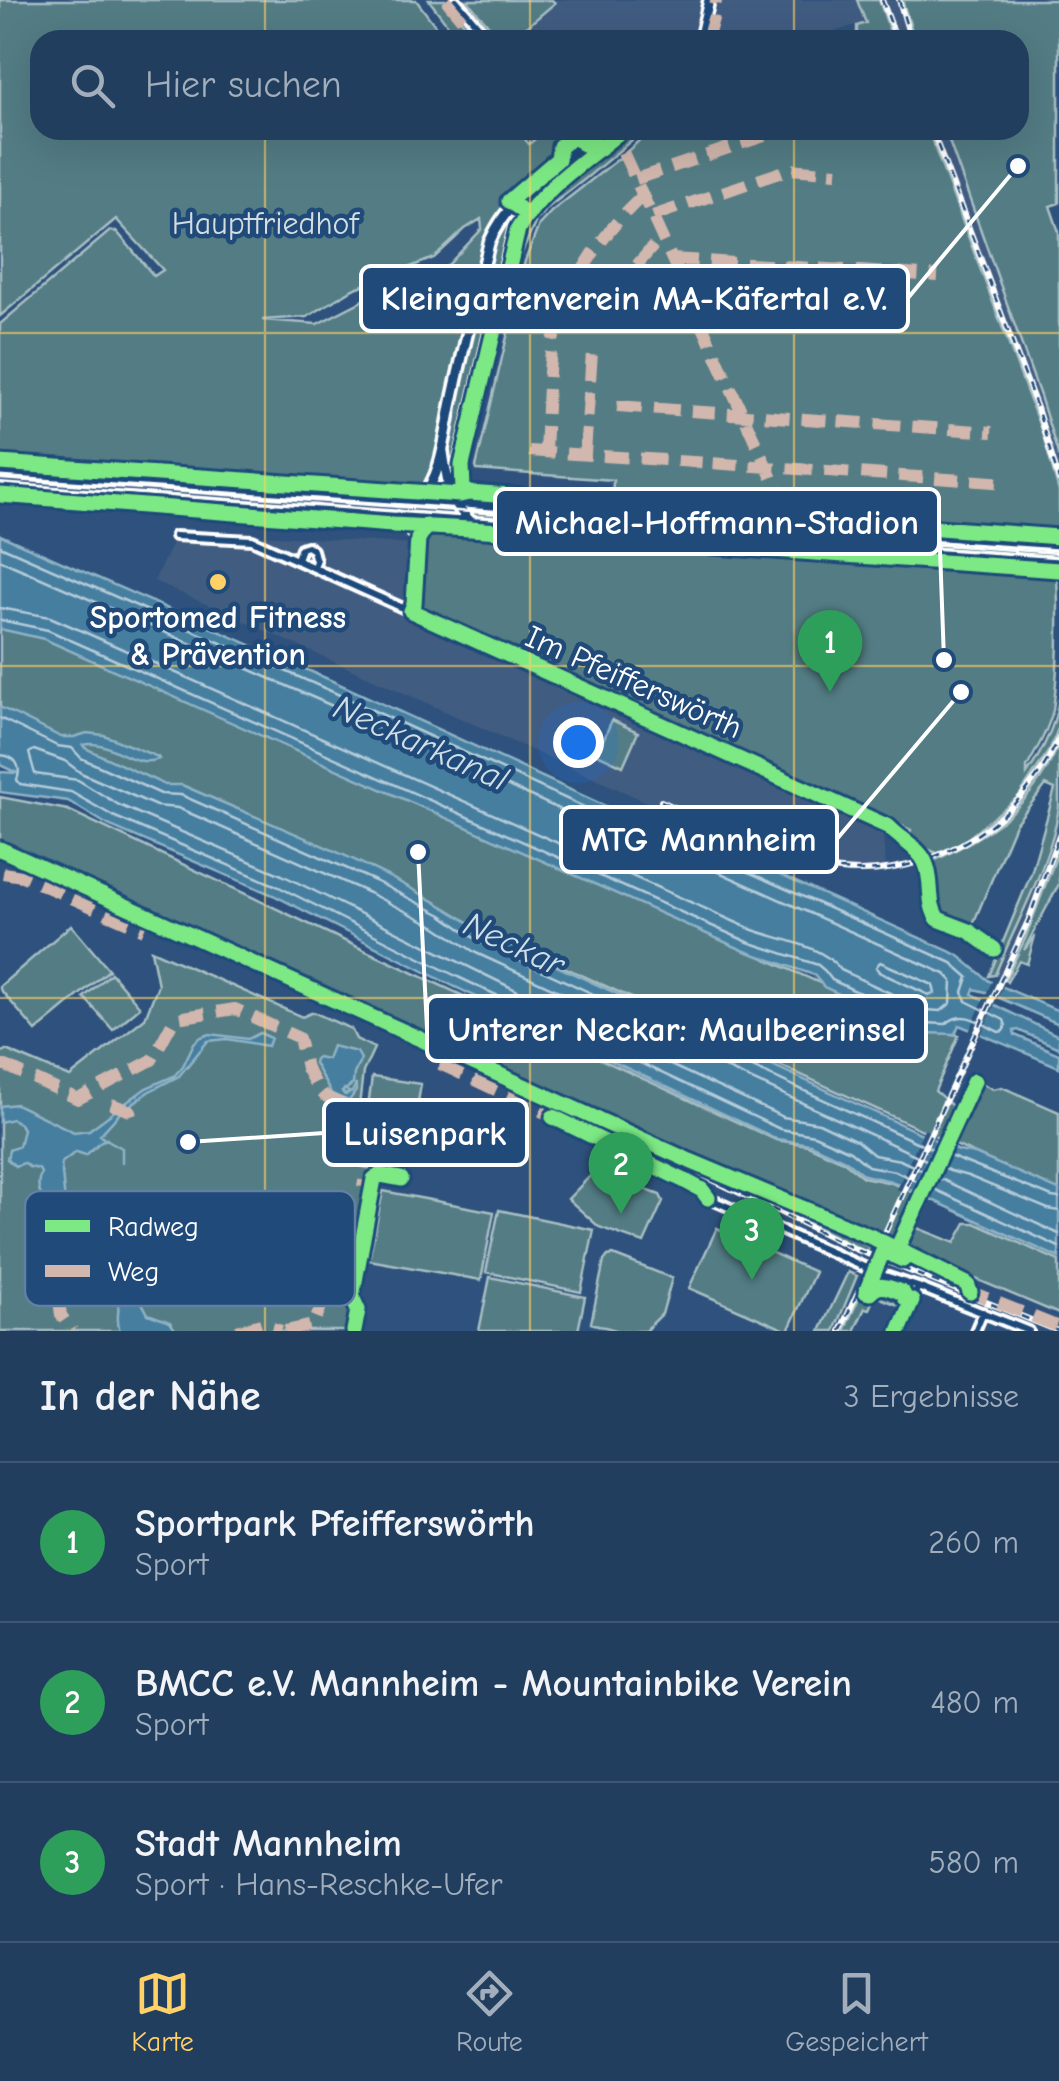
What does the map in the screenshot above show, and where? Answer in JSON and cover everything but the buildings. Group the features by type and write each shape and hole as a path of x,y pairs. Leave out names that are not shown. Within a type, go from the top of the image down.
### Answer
{"main road":[{"path":"702,30 709,0"},
{"path":"486,505 464,494 456,476 510,242 532,200 590,140"},
{"path":"420,500 433,481 442,450 498,223 521,195 597,140"},
{"path":"442,450 454,502 471,522"},
{"path":"0,471 1059,544"},
{"path":"0,490 1059,563"},
{"path":"325,512 324,500 338,494"},
{"path":"564,528 576,523 577,511"},
{"path":"398,518 418,539 432,520"}],"street":[{"path":"456,0 482,30"},
{"path":"573,140 581,149"},
{"name":"Im Pfeifferswörth","path":"175,536 252,540 889,827 898,837"},
{"path":"411,611 418,539"},
{"name":"Im Pfeifferswörth","path":"297,560 301,548 308,546 313,550 314,567"},
{"path":"708,1198 882,1275 1030,1331"},
{"path":"899,1331 918,1287"},
{"path":"975,1331 983,1312"}],"shaded area":[{"path":"464,0 857,0 866,22 840,30 490,30"},
{"path":"879,0 902,0 912,30 890,30"},
{"path":"932,140 949,140 1040,396 1059,457 1059,492 1034,408"},
{"path":"178,530 407,544 405,614 882,830 887,873 821,872 776,860 154,581"},
{"path":"1059,726 1056,751 1020,807 968,845 929,863 925,858 966,840 987,825 1050,749"},
{"path":"1059,807 1059,849 1005,980 995,975 1038,876"}],"green space":[{"name":"Hauptfriedhof","path":"0,0 416,0 438,30 30,30 30,140 526,140 529,144 534,140 554,140 559,168 576,155 559,171 560,186 614,140 632,140 536,221 521,255 467,481 469,487 541,492 543,488 549,496 468,491 463,479 430,477 426,488 0,459 0,324 110,231 117,232 154,276 163,270 116,219 0,316","holes":["481,219 482,229 428,286 366,299 317,324 262,320 307,317 353,289 434,258"]},
{"path":"429,0 445,0 470,30 452,30"},
{"path":"467,0 555,3 523,30 492,30"},
{"path":"857,0 879,0 890,30 857,30 857,26 866,23"},
{"path":"902,0 1059,0 1059,203 1050,206 1059,232 1059,457 949,140 1029,140 1029,30 912,30"},
{"path":"640,140 932,140 1043,435 1059,492 1059,535 612,503 613,480 477,470 525,261 539,225"},
{"path":"0,475 321,497 319,500"},
{"path":"0,486 319,505 319,508"},
{"path":"461,507 575,517 572,522 486,520"},
{"path":"584,515 1059,548 1059,559 581,526"},
{"path":"436,530 1057,576 1053,710 1027,774 1047,738 1059,699 1059,726 1050,749 1019,796 966,840 939,854 908,841 911,830 432,615 420,599 423,540"},
{"path":"0,629 40,636 928,1031 959,1035 935,1091 964,1111 977,1081 993,1089 1002,1087 1059,1112 1059,1192 0,711"},
{"path":"612,720 638,732 623,766 597,754"},
{"path":"1059,744 1059,807 1049,849 995,975 989,976 1031,874 1055,789 1046,785 1015,824 971,929 937,912 936,868 930,869 929,863 971,842 1006,817 1036,785"},
{"path":"0,797 68,810 776,1140 808,1145 843,1161 863,1177 892,1183 918,1195 895,1246 716,1170 0,847"},
{"path":"1059,849 1059,884 1024,950 1035,936 1027,964 1019,961 1007,982 1005,980"},
{"path":"71,925 109,970 36,1031 0,986"},
{"path":"151,950 302,1017 313,1012 351,1029 356,1039 374,1048 363,1072 358,1114 393,1167 371,1174 355,1257 355,1191 25,1191 25,1306 351,1306 354,1311 350,1331 0,1331 0,1053 6,1050 70,1077 145,1018 158,985"},
{"path":"111,973 140,1007 113,1030 84,997"},
{"path":"372,1077 421,1084 416,1114 368,1107"},
{"path":"595,1171 660,1195 663,1201 644,1243 599,1227 568,1199"},
{"path":"737,1182 859,1233 856,1240 869,1247 867,1252 735,1187"},
{"path":"383,1191 494,1212 481,1280 369,1260"},
{"path":"499,1210 594,1230 581,1292 486,1272"},
{"path":"966,1223 975,1223 1059,1261 1059,1314 900,1247 910,1225 955,1243"},
{"path":"717,1228 815,1272 788,1331 689,1288"},
{"path":"613,1255 672,1278 662,1314 645,1331 619,1331 591,1323 604,1261"},
{"path":"848,1272 857,1276 834,1331 820,1331"},
{"path":"490,1277 585,1297 578,1331 479,1331"},
{"path":"868,1278 866,1295 878,1287 887,1288 906,1300 903,1307 875,1296 854,1331 844,1331"}],"water":[{"name":"Neckarkanal","path":"0,535 647,825 660,821 958,955 989,981 1059,1011 1059,1024 986,992 974,989 972,994 1059,1036 1059,1048 1014,1031 1015,1035 1059,1054 1059,1067 959,1025 955,1034 922,1033 824,987 814,975 745,951 44,639 0,629"},
{"path":"0,707 61,737 104,735 158,757 139,760 103,746 83,745 165,785 182,785 337,852 413,889 485,933 959,1151 975,1154 1059,1190 1059,1258 891,1181 864,1175 845,1160 810,1144 777,1139 453,986 273,895 108,825 68,801 0,792 0,772 17,773 0,765"},
{"path":"260,1033 271,1038 268,1046 227,1039 208,1041 179,1076 120,1113 100,1135 108,1139 86,1155 76,1152 61,1163 64,1191 39,1191 39,1169 24,1163 15,1166 7,1159 9,1150 19,1146 23,1129 12,1119 0,1122 0,1106 16,1104 74,1132 89,1130 146,1088 174,1076 201,1037 210,1034 248,1039"},
{"path":"332,1046 357,1052 361,1059 353,1084 342,1092 352,1092 356,1084 349,1101 332,1095 314,1063 318,1057 327,1059"},
{"path":"118,1306 144,1306 148,1314 170,1322 176,1331 120,1331"}],"pier":[{"path":"994,977 1005,982 979,1039 968,1034"},
{"path":"924,1129 935,1134 907,1194 897,1189"}],"waterway":[{"path":"344,1089 348,1094"},
{"path":"106,1139 122,1148 122,1162"}],"tram line":[{"path":"0,479 1059,553"}],"railway":[{"path":"882,0 893,30"},
{"path":"899,0 908,30"},
{"path":"936,140 1037,408 1059,480"},
{"path":"661,801 756,846 816,866 854,871 891,868 927,860 960,845 991,824 1019,799 1059,737"},
{"path":"840,1331 1029,919 1059,835"},
{"path":"0,856 649,1149 855,1249 1058,1331"}],"marked path":[{"path":"446,0 471,30"},
{"path":"710,30 716,0"},
{"path":"636,179 752,140"},
{"path":"623,152 787,511"},
{"path":"653,216 790,169 837,173"},
{"path":"545,451 551,351 563,308 598,246 644,195"},
{"path":"629,319 610,311 631,272 662,236"},
{"path":"672,259 938,276"},
{"path":"639,302 828,315"},
{"path":"585,454 592,352"},
{"path":"617,406 992,432"},
{"path":"529,451 1008,483"},
{"path":"3,873 22,876 144,930"},
{"path":"0,1066 78,1099 152,1060 177,1018 235,1009 299,1038 306,1068 316,1086 325,1096 348,1107 371,1145 363,1187"},
{"path":"440,1064 558,1119"},
{"path":"111,1104 131,1111 134,1121"},
{"path":"964,1289 1059,1327"},
{"path":"60,1306 72,1331"},
{"path":"285,1331 313,1325 322,1306"},
{"path":"237,1331 261,1324 281,1331"}],"cycle path":[{"path":"527,214 509,201 558,159 560,146 569,140"},
{"path":"579,140 583,144 588,140"},
{"path":"592,140 600,149"},
{"path":"469,493 463,489 462,465 518,229 552,188 610,140"},
{"path":"0,463 1059,537"},
{"path":"0,495 1059,570"},
{"path":"426,526 418,539 411,611 889,827 925,862 938,919 969,931 994,949"},
{"path":"0,849 690,1161 874,1238 967,1284 970,1292"},
{"path":"896,1251 974,1081"},
{"path":"553,1117 685,1181 708,1198"},
{"path":"355,1281 374,1179 380,1175 401,1179"},
{"path":"899,1331 912,1301 885,1287 866,1292 883,1251 903,1260"},
{"path":"354,1331 358,1310 355,1304"}],"place":[{"name":"Kleingartenverein MA-Käfertal e.V.","path":"1018,166"},
{"name":"Sportomed Fitness & Prävention","path":"218,582"},
{"name":"Michael-Hoffmann-Stadion","path":"944,660"},
{"name":"Sportpark Pfeifferswörth","path":"830,692"},
{"name":"MTG Mannheim","path":"961,692"},
{"name":"Unterer Neckar: Maulbeerinsel","path":"418,852"},
{"name":"Luisenpark","path":"188,1142"},
{"name":"BMCC e.V. Mannheim - Mountainbike Verein","path":"621,1214"},
{"name":"Stadt Mannheim","path":"752,1280"}],"water label":[{"name":"Neckar","path":"514,944"}]}
